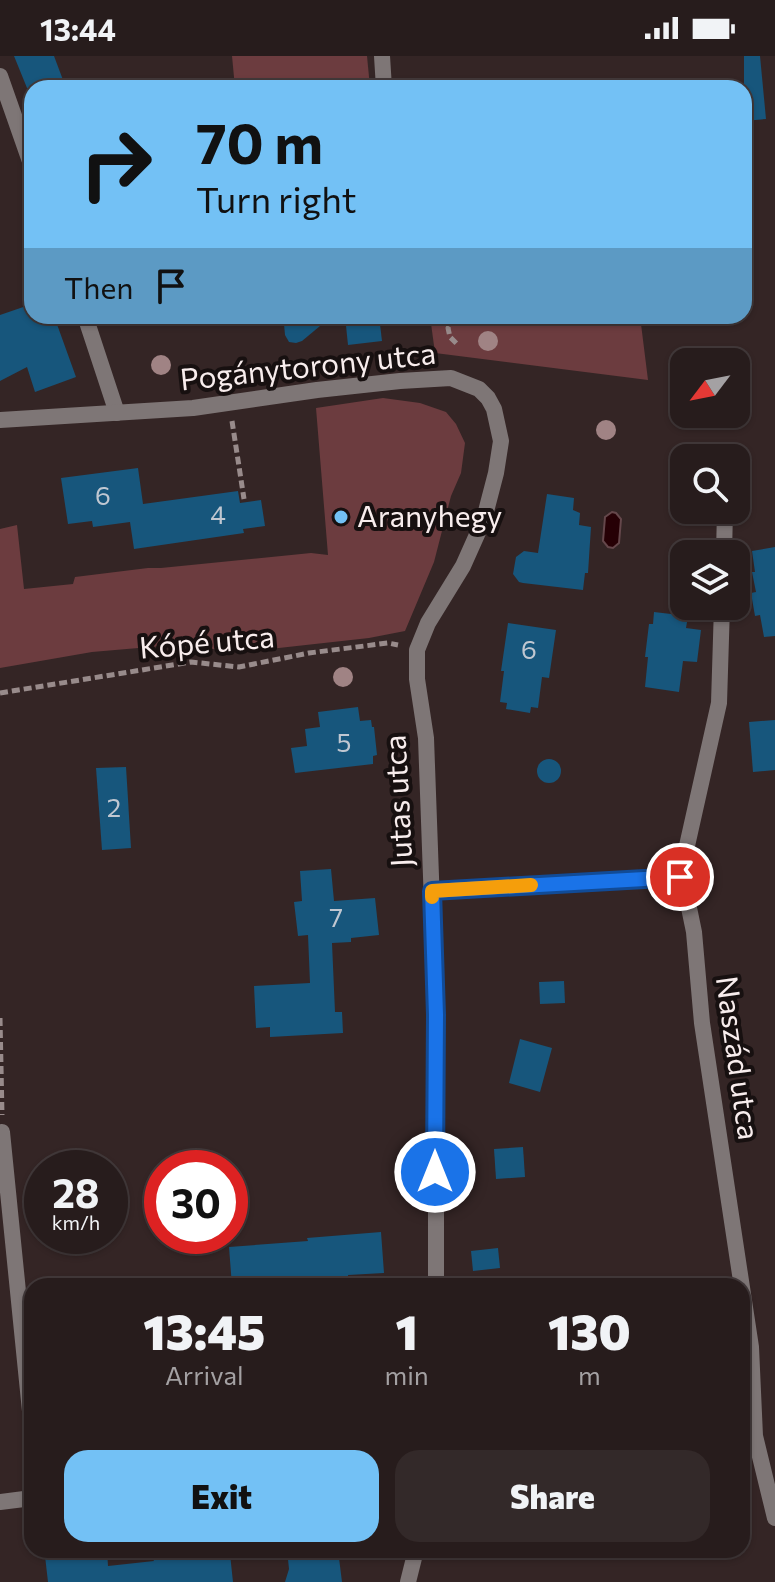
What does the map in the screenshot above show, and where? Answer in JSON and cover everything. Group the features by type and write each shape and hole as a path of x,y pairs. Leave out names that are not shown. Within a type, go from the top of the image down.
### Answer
{"street":[{"path":"382,56 384,80"},
{"path":"0,76 24,144"},
{"path":"88,324 117,413"},
{"name":"Pogánytorony utca","path":"0,420 193,408 400,381 451,378 479,389 488,398 501,441 496,473 484,519 463,566 428,623 417,650"},
{"name":"Naszád utca","path":"722,620 719,703 680,877 694,932 702,1023 741,1278"},
{"name":"Jutas utca","path":"417,650 417,679 426,738 436,1015 436,1278"},
{"path":"432,891 680,877"},
{"path":"2,1132 24,1351"},
{"name":"Naszád utca","path":"750,1340 755,1436 775,1518"},
{"path":"0,1502 24,1499"},
{"path":"408,1582 414,1558"}],"path":[{"path":"450,324 450,337 459,346"},
{"path":"229,403 244,499"},
{"name":"Kópé utca","path":"0,693 191,662 239,667 309,653 388,643 417,650"},
{"path":"0,1018 2,1132"}],"shaded area":[{"path":"232,56 367,56 369,80 234,80"},
{"path":"431,324 641,324 648,380 435,353"},
{"path":"383,398 420,403 446,412 465,443 461,473 451,496 434,562 405,631 242,652 173,645 92,652 0,668 0,529 17,525 24,589 73,584 75,577 148,568 311,553 328,555 316,408"},
{"path":"612,512 621,519 619,543 613,548 603,541 605,517"}],"building":[{"path":"14,56 54,56 63,80 24,80"},
{"path":"744,56 760,56 766,119 752,120 752,80 744,80"},
{"path":"24,307 24,324 57,324 76,377 35,392 27,367 0,381 0,315"},
{"path":"284,324 322,324 296,343 289,342"},
{"path":"346,324 380,324 382,341 348,345"},
{"path":"138,468 143,504 238,491 240,503 261,500 265,526 243,529 244,533 134,549 130,522 93,527 92,521 68,524 61,478"},
{"path":"547,494 574,498 573,510 580,513 579,525 591,527 588,573 585,573 583,590 523,583 513,574 516,557 524,551 538,553"},
{"path":"775,547 775,636 764,637 760,615 755,616 751,593 756,592 752,551"},
{"path":"654,612 670,614 670,620 687,620 686,628 701,630 697,662 683,661 679,692 645,687 649,624 653,624"},
{"path":"508,623 556,630 549,678 542,677 538,708 531,707 530,713 506,709 507,703 500,702"},
{"path":"358,707 360,721 371,720 374,727 377,755 373,756 373,764 295,773 291,748 307,746 305,729 320,727 318,712"},
{"path":"775,720 775,770 753,772 749,722"},
{"path":"549,759 557,763 561,771 557,779 549,783 541,779 537,771 541,763"},
{"path":"126,767 131,848 102,850 96,768"},
{"path":"331,869 334,901 375,898 379,935 332,943 335,1012 342,1012 343,1033 270,1037 270,1027 256,1028 254,986 310,983 308,935 298,936 294,902 302,901 300,871"},
{"path":"564,981 565,1003 540,1004 539,982"},
{"path":"520,1039 552,1048 540,1092 509,1083"},
{"path":"523,1147 525,1177 496,1179 494,1149"},
{"path":"381,1232 384,1273 348,1275 348,1278 231,1278 230,1254 248,1254 248,1246 308,1241 307,1238"},
{"path":"498,1248 500,1268 473,1271 471,1251"},
{"path":"45,1558 108,1558 108,1566 159,1558 230,1558 233,1582 48,1582"},
{"path":"288,1558 339,1558 342,1582 285,1582 289,1569"}],"slow traffic":[{"path":"432,897 432,891 531,885"}],"place":[{"name":"Aranyhegy","path":"341,517"}],"route":[{"path":"435,1172 436,1015 432,891 680,877"}]}
